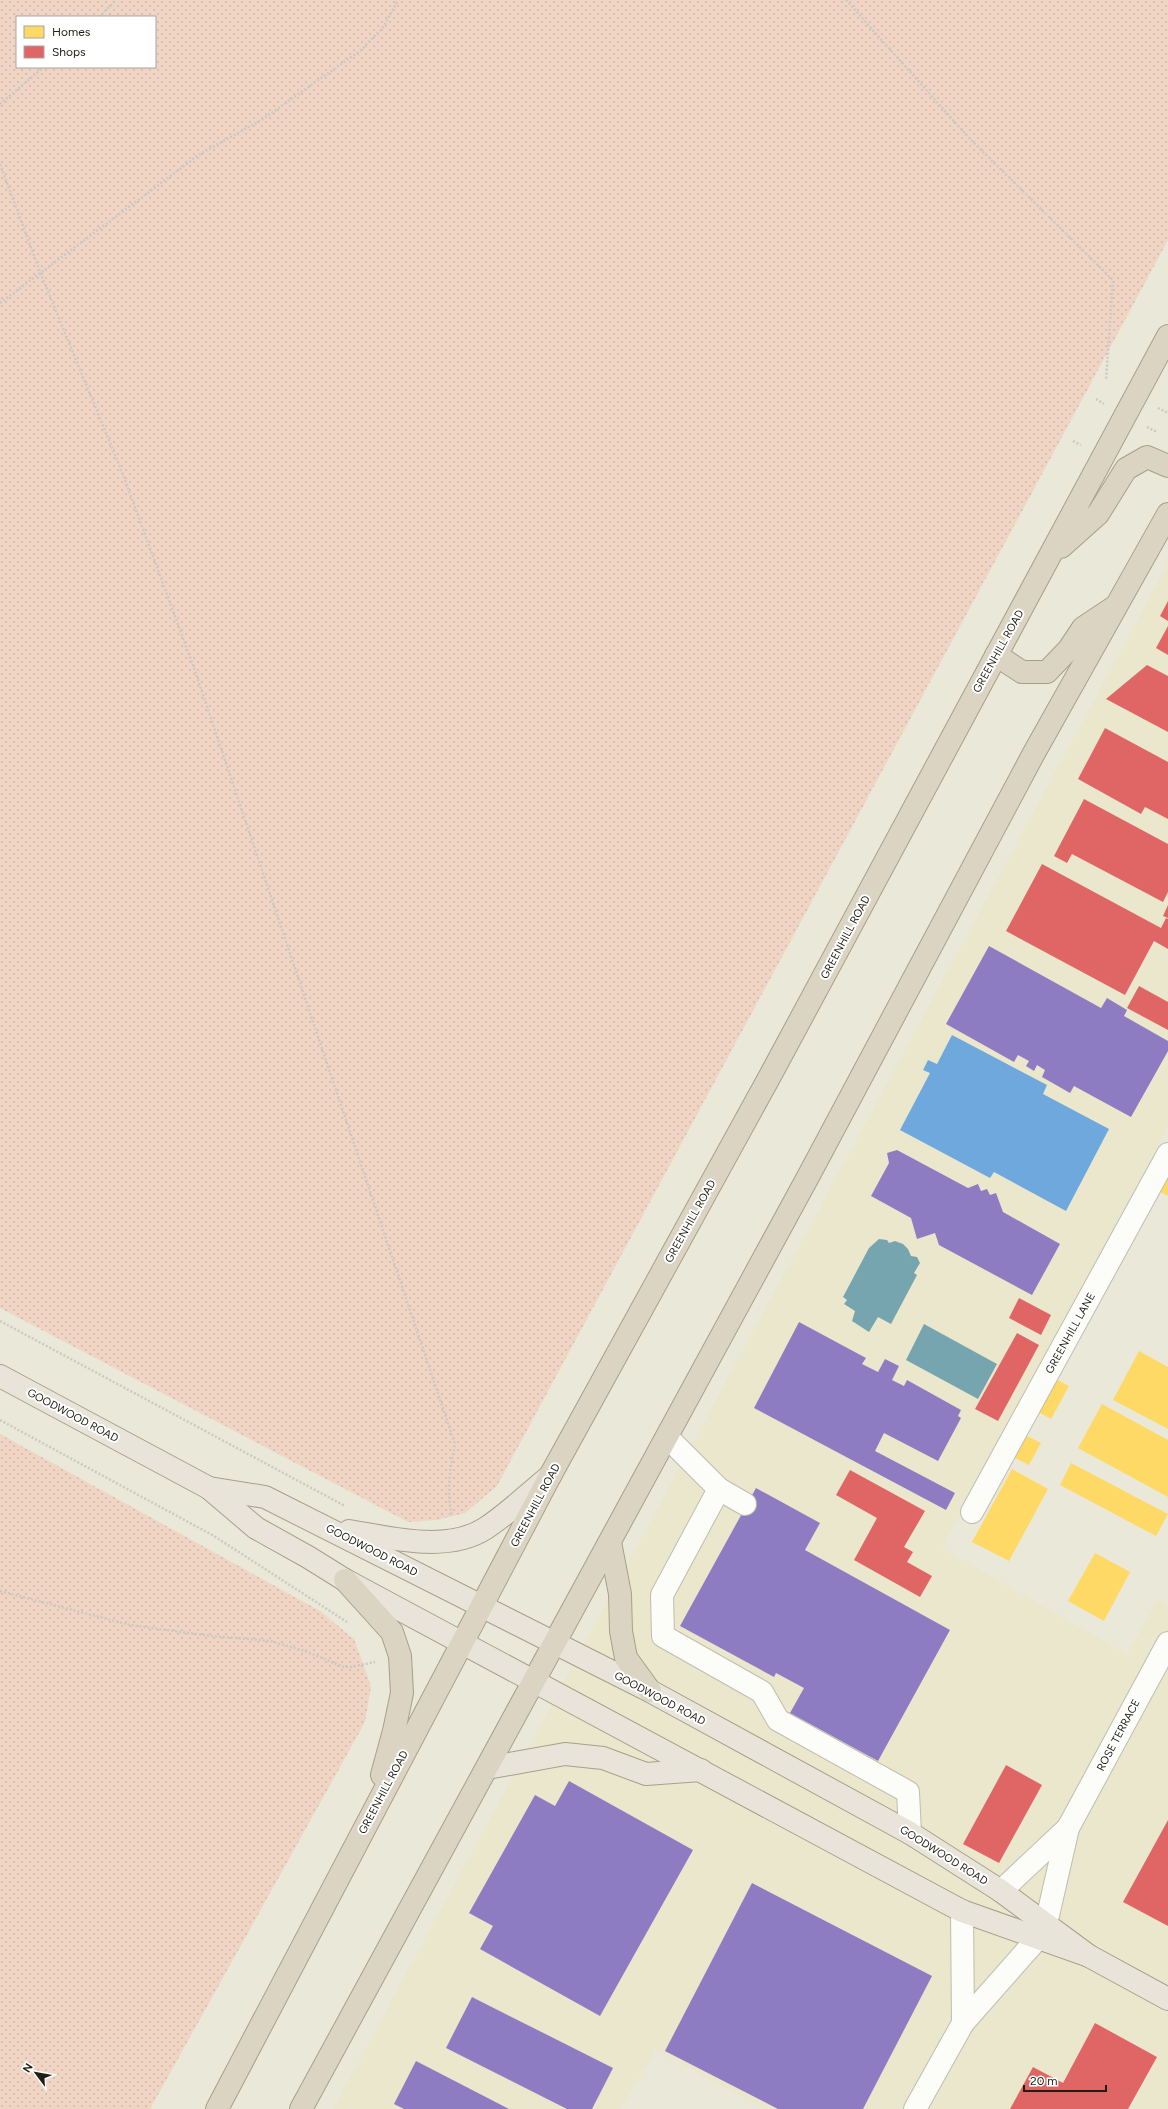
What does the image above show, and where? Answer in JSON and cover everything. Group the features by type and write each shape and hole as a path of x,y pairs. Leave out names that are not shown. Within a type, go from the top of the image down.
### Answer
{"highway":[{"name":"GREENHILL ROAD","path":"217,2109 550,1476 770,1076 1168,336"},
{"path":"1048,558 1098,514 1126,469 1147,457 1168,466"},
{"path":"301,2109 667,1437 1034,753 1168,514"},
{"path":"996,655 1022,672 1047,672 1069,649 1083,628 1116,606"},
{"path":"610,1542 620,1594 621,1631 626,1658 650,1691"},
{"path":"345,1580 392,1632 400,1656 402,1693 394,1731 370,1816"}],"main road":[{"name":"GOODWOOD ROAD","path":"0,1376 209,1488 256,1528 345,1580 962,1911 1042,1931 1168,1999"},
{"path":"326,1527 408,1541 452,1541 485,1528 550,1476"},
{"name":"GOODWOOD ROAD","path":"209,1488 265,1497 650,1691 910,1833 1001,1891 1042,1931"},
{"path":"487,1768 566,1754 603,1758 646,1774 701,1770"}],"street":[{"name":"GREENHILL LANE","path":"972,1512 1168,1154"},
{"path":"667,1437 718,1489 745,1504"},
{"path":"718,1489 662,1595 663,1636 762,1692 778,1720 908,1792 910,1833"},
{"name":"ROSE TERRACE","path":"915,2109 963,2023 1042,1931 1068,1828 1168,1643"},
{"name":"ROSE TERRACE","path":"1001,1891 1068,1828"},
{"name":"ROSE TERRACE","path":"962,1911 963,2023"}],"path":[{"path":"100,16 116,0"},
{"path":"0,303 200,154 263,119 361,50 384,26 398,0"},
{"path":"846,0 970,139 1113,280 1106,380"},
{"path":"0,104 43,68"},
{"path":"0,164 40,272 122,472 194,668 455,1444 450,1468 448,1492 454,1523"},
{"path":"1143,425 1162,435"},
{"path":"0,1321 351,1509"},
{"path":"0,1420 214,1536 352,1626"},
{"path":"0,1591 130,1626 211,1636 270,1641 294,1648 344,1667 377,1662 373,1655"}],"shaded area":[{"path":"0,0 1168,0 1168,240 497,1486 465,1513 437,1520 408,1522 0,1308"},
{"path":"1168,563 1168,1127 942,1548 1127,1654 1158,1599 1168,1605 1168,2109 764,2109 656,2050 621,2109 333,2109"},
{"path":"0,1434 320,1611 354,1639 371,1686 365,1722 150,2109 0,2109"}],"building: Homes":[{"path":"1168,1160 1168,1196 1153,1188"},
{"path":"1139,1351 1168,1367 1168,1429 1113,1400"},
{"path":"1049,1375 1069,1386 1051,1419 1031,1408"},
{"path":"1102,1404 1168,1440 1168,1497 1078,1448"},
{"path":"1019,1432 1041,1443 1029,1465 1007,1454"},
{"path":"1071,1463 1168,1514 1156,1536 1060,1485"},
{"path":"1012,1469 1048,1489 1009,1561 972,1542"},
{"path":"1095,1553 1130,1572 1104,1621 1068,1601"}],"building: Shops":[{"path":"1168,601 1168,621 1160,616"},
{"path":"1168,626 1168,655 1156,648"},
{"path":"1147,665 1168,676 1168,732 1106,699"},
{"path":"1105,728 1168,762 1168,819 1145,807 1141,814 1078,779"},
{"path":"1084,799 1168,844 1168,892 1163,902 1072,854 1067,863 1054,856"},
{"path":"1042,864 1161,928 1166,918 1168,919 1168,949 1154,941 1125,995 1006,931"},
{"path":"1168,905 1168,918 1163,916"},
{"path":"1139,986 1168,1002 1168,1030 1127,1008"},
{"path":"1019,1298 1051,1315 1041,1335 1009,1318"},
{"path":"1017,1333 1039,1345 998,1421 975,1409"},
{"path":"850,1470 925,1511 904,1547 913,1552 907,1562 932,1576 920,1597 854,1560 877,1518 836,1495"},
{"path":"1006,1765 1042,1785 999,1863 963,1844"},
{"path":"1168,1820 1168,1926 1123,1902"},
{"path":"1095,2023 1157,2057 1128,2109 1010,2109 1033,2067 1063,2083"}],"building: Offices":[{"path":"989,946 1101,1008 1107,998 1127,1010 1124,1016 1168,1041 1168,1051 1131,1117 1074,1086 1070,1093 1042,1077 1045,1070 1037,1065 1034,1071 1026,1066 1029,1061 1018,1055 1014,1062 946,1024"},
{"path":"897,1150 968,1188 978,1184 981,1191 987,1189 990,1195 996,1193 1003,1212 1060,1244 1032,1295 939,1245 935,1233 917,1239 911,1218 871,1196 889,1163 887,1153"},
{"path":"799,1322 866,1358 862,1364 878,1372 885,1359 899,1366 892,1380 904,1386 907,1380 961,1410 958,1416 961,1418 938,1461 884,1433 875,1451 955,1493 946,1510 754,1408"},
{"path":"756,1488 820,1523 805,1550 950,1630 878,1761 790,1713 804,1688 776,1673 774,1677 680,1626"},
{"path":"569,1781 693,1850 600,2016 480,1949 493,1926 469,1913 535,1795 555,1806"},
{"path":"752,1883 932,1976 863,2109 778,2109 665,2051"},
{"path":"472,1997 613,2068 592,2109 567,2109 446,2048"},
{"path":"416,2061 509,2109 404,2109 394,2104"}],"building: Schools":[{"path":"952,1035 1047,1085 1043,1094 1109,1129 1066,1211 994,1172 990,1178 900,1130 930,1073 923,1070 928,1060 937,1064"}],"building: Public":[{"path":"879,1239 887,1240 889,1243 895,1241 903,1244 908,1249 911,1256 917,1257 920,1263 914,1273 917,1275 891,1324 878,1317 869,1332 852,1321 855,1311 844,1304 847,1300 843,1297 869,1248"},
{"path":"924,1324 997,1364 978,1399 906,1360"}]}
